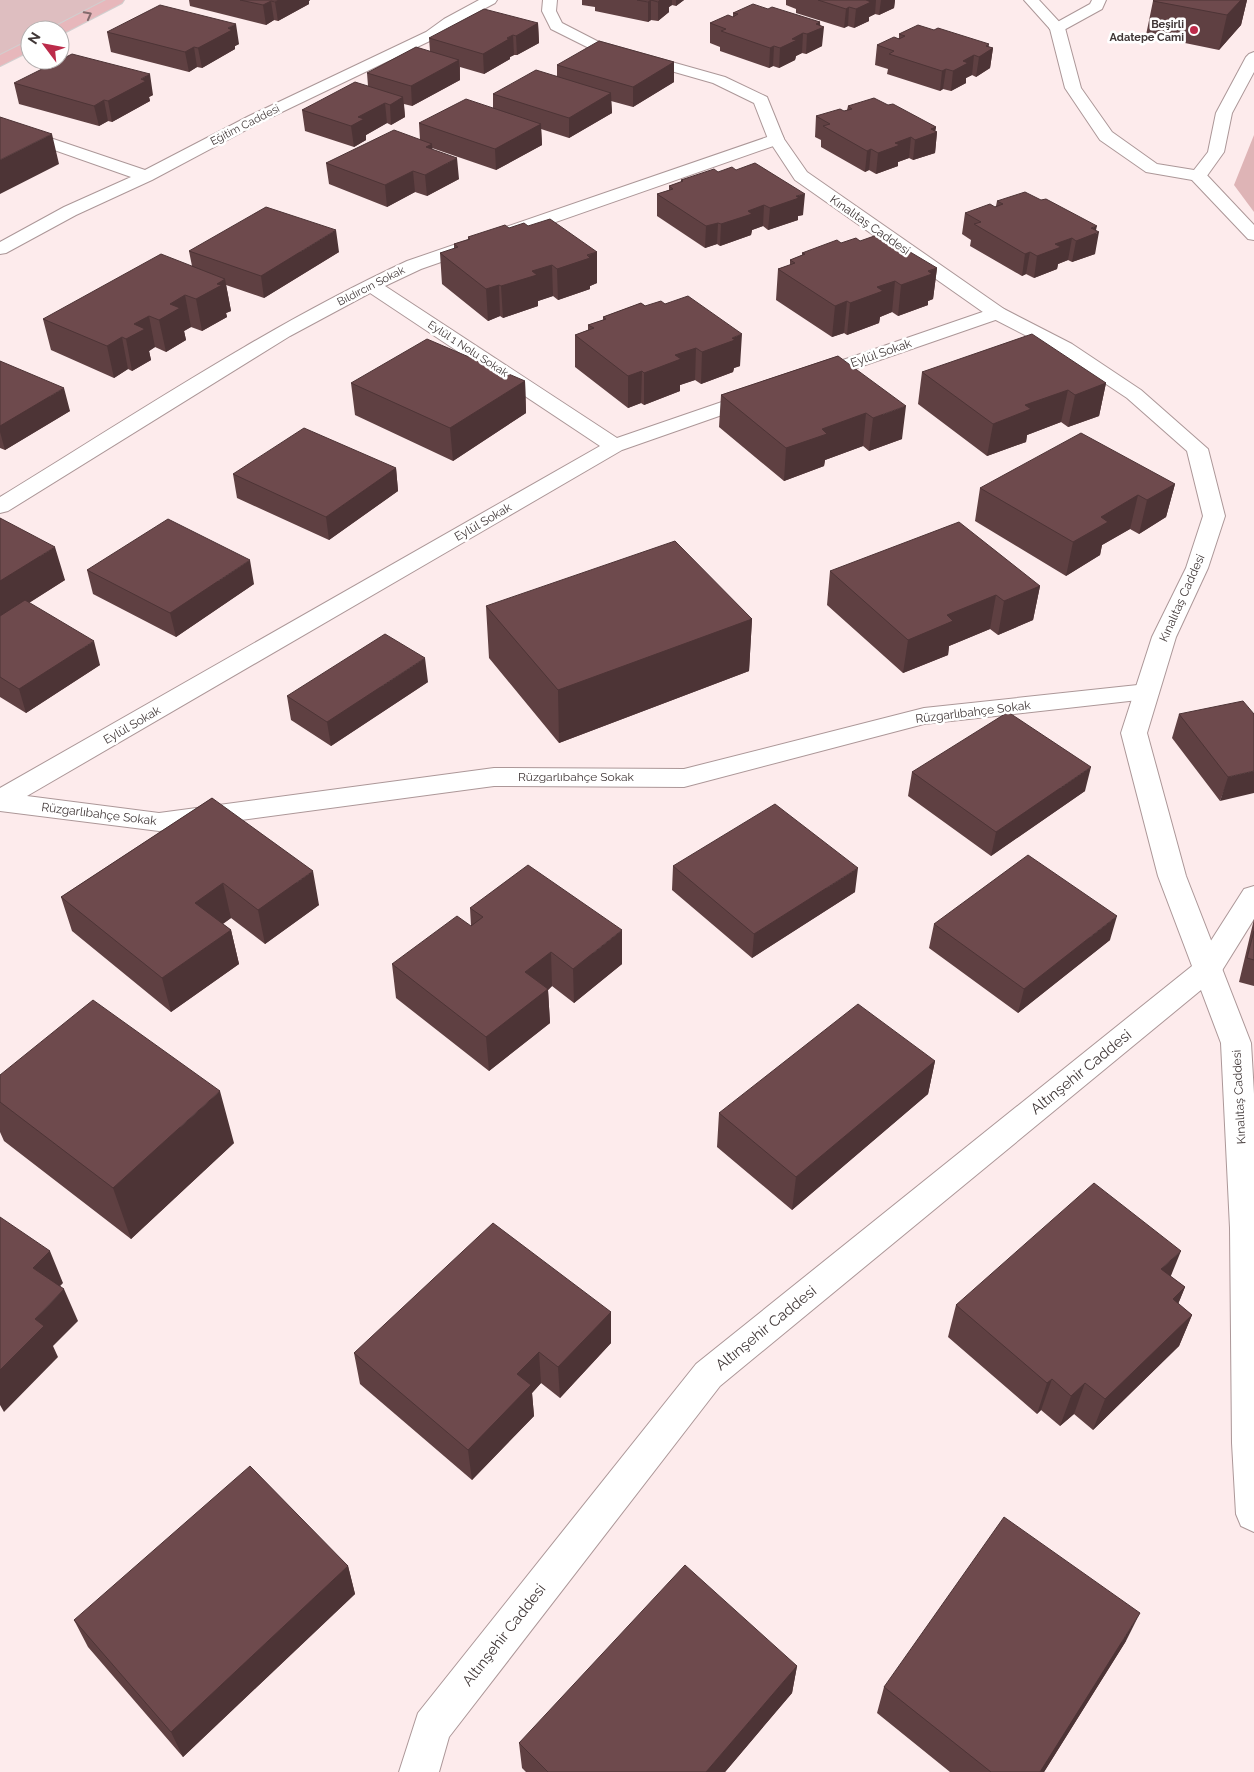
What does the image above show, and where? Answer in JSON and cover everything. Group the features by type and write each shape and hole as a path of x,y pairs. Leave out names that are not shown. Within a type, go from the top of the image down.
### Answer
{"main road":[{"path":"70,24 117,0"},
{"path":"0,61 20,50"}],"street":[{"name":"Eğitim Caddesi","path":"0,249 255,119 430,36 450,22 490,0"},
{"name":"Kınalıtaş Caddesi","path":"550,0 549,11 556,26 592,44 719,80 761,100 776,139 801,176 996,313 1065,348 1134,394 1197,449 1214,516 1197,568 1164,637 1134,733 1172,876 1236,1043 1246,1228 1250,1443 1254,1514"},
{"path":"1031,0 1057,28 1073,88 1106,136 1152,168 1198,176 1254,235"},
{"path":"1057,28 1097,6 1100,0"},
{"path":"1198,176 1216,152 1224,113 1254,57"},
{"path":"0,126 146,176"},
{"name":"Bıldırcın Sokak","path":"0,506 275,338 371,285 414,265 776,139"},
{"name":"Eylül 1 Nolu Sokak","path":"371,285 615,446"},
{"name":"Eylül Sokak","path":"0,801 615,446 996,313"},
{"name":"Rüzgarlıbahçe Sokak","path":"0,801 159,822 494,777 684,778 924,716 1147,692"},
{"name":"Altınşehir Caddesi","path":"419,1772 432,1727 708,1374 1208,969 1254,896"}],"shaded area":[{"path":"0,0 122,0 70,25 70,20 20,20 20,51 0,61"},
{"path":"1254,135 1254,212 1234,185"}],"building":[{"path":"240,0 279,0 263,5"},
{"path":"818,0 866,0 871,2 856,9 849,7 846,9"},
{"path":"1154,0 1241,0 1227,15"},
{"path":"753,4 768,9 772,7 820,22 816,24 824,27 807,34 803,33 792,39 797,40 780,48 774,46 770,48 721,31 726,29 710,23 728,15 733,17 738,14 733,13"},
{"path":"160,5 236,24 228,28 232,30 198,48 194,47 185,52 107,32"},
{"path":"484,9 538,23 516,36 513,35 507,38 509,39 483,54 429,38"},
{"path":"918,25 934,30 938,28 989,44 986,46 993,48 979,57 974,55 963,61 968,63 953,71 946,69 942,71 889,54 894,51 877,45 894,37 899,39 905,36 899,34"},
{"path":"599,41 674,62 633,87 557,65"},
{"path":"416,47 459,60 411,86 367,73"},
{"path":"70,55 150,74 141,79 146,81 108,101 104,100 94,106 14,83 40,70 70,70"},
{"path":"536,70 611,93 569,118 493,94"},
{"path":"355,82 403,97 390,105 385,103 358,117 364,119 351,126 302,110"},
{"path":"874,98 888,105 893,104 936,127 931,129 937,132 915,140 911,137 895,143 900,145 878,153 871,149 867,151 823,126 830,124 816,116 840,109 844,111 852,109 848,106"},
{"path":"466,99 541,124 495,149 419,123"},
{"path":"0,117 52,134 0,160"},
{"path":"394,130 432,144 426,147 457,158 425,175 413,171 385,185 326,163"},
{"path":"755,163 805,194 770,208 764,205 748,211 752,214 721,224 706,226 657,194 673,189 669,186 683,181 681,180 714,169 718,172 732,167 736,170"},
{"path":"1025,192 1041,200 1046,199 1097,226 1091,228 1099,232 1076,241 1072,238 1055,244 1061,247 1037,256 1030,252 1025,254 974,224 981,222 965,213 990,204 995,207 1003,204 997,201"},
{"path":"266,207 336,230 261,276 189,251"},
{"path":"550,219 597,252 587,255 590,258 557,269 552,265 532,271 537,275 486,289 440,253 458,247 454,244 470,239 468,237 505,225 509,228 524,223 528,226"},
{"path":"880,234 937,268 928,271 932,274 901,285 895,281 877,287 883,291 850,303 847,301 835,306 778,269 795,263 790,260 805,254 802,253 837,240 841,243 856,238 860,241"},
{"path":"161,254 225,279 217,284 222,285 196,299 185,295 170,304 180,308 159,320 149,316 134,324 145,329 126,339 122,337 107,346 43,319"},
{"path":"688,296 742,334 732,338 735,340 702,352 696,348 675,355 681,359 644,373 642,371 628,376 575,335 594,328 588,325 606,319 603,317 641,303 645,306 661,301 665,304"},
{"path":"1032,334 1106,383 1075,395 1068,390 1025,405 1031,409 993,424 922,372"},
{"path":"427,339 525,381 450,428 351,383"},
{"path":"838,356 906,406 873,418 866,413 822,429 827,434 786,448 721,395"},
{"path":"0,361 64,388 0,426"},
{"path":"304,428 396,468 326,517 233,474"},
{"path":"1081,433 1175,484 1147,500 1138,495 1101,517 1108,522 1073,542 980,488"},
{"path":"0,518 55,547 0,581"},
{"path":"168,519 250,560 170,613 87,570"},
{"path":"959,522 1040,586 1004,601 996,595 947,615 953,621 908,640 830,571"},
{"path":"675,541 752,619 558,690 486,606"},
{"path":"25,600 94,641 19,689 0,677 0,616"},
{"path":"385,634 425,658 327,722 287,696"},
{"path":"1243,701 1254,714 1254,771 1228,777 1179,714"},
{"path":"1008,712 1091,767 996,832 912,772"},
{"path":"212,798 313,871 258,910 223,883 195,903 231,930 162,978 61,897"},
{"path":"775,804 858,868 754,934 673,866"},
{"path":"1028,855 1117,916 1024,989 934,924"},
{"path":"528,865 622,930 573,969 551,952 525,972 548,989 486,1037 392,964 457,916 471,926 483,917 470,908"},
{"path":"1254,931 1254,960 1247,958"},
{"path":"93,1000 220,1091 113,1188 0,1102 0,1075"},
{"path":"858,1004 935,1061 796,1177 719,1113"},
{"path":"1094,1183 1181,1251 1161,1269 1185,1287 1173,1299 1192,1315 1105,1399 1085,1383 1071,1396 1052,1379 1047,1383 956,1305"},
{"path":"0,1217 50,1251 33,1268 64,1289 35,1319 44,1326 0,1370"},
{"path":"493,1223 611,1312 558,1367 539,1352 517,1374 531,1385 468,1450 354,1353"},
{"path":"250,1466 348,1566 171,1732 74,1620"},
{"path":"1004,1517 1140,1613 1040,1772 991,1772 884,1687"},
{"path":"685,1565 797,1666 706,1772 548,1772 519,1743"}],"place":[{"name":"Beşirli Adatepe Cami","path":"1194,30"}]}
